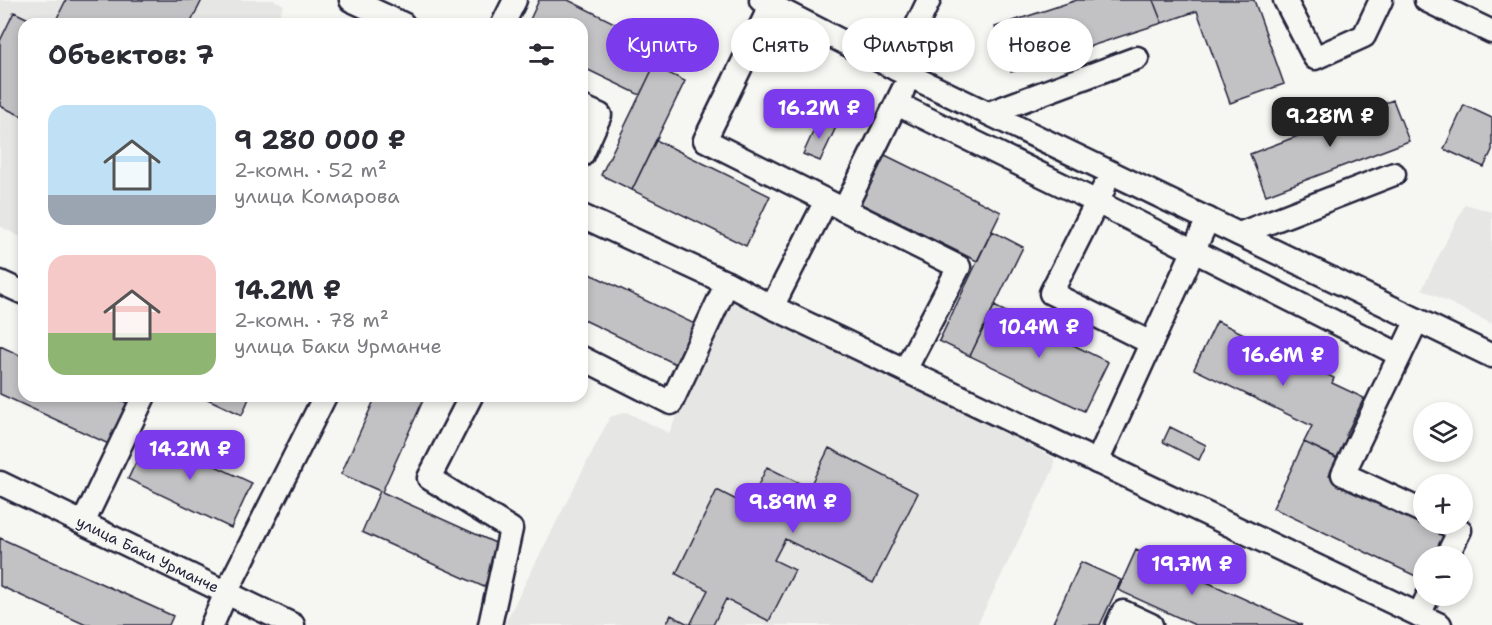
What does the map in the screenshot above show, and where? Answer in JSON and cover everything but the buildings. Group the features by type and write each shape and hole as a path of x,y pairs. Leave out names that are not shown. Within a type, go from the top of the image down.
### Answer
{"street":[{"path":"351,0 390,18"},
{"path":"506,18 515,0"},
{"path":"922,18 929,0"},
{"path":"1285,0 1315,58 1364,36 1381,0"},
{"path":"842,41 766,3 705,140 959,267 905,370"},
{"path":"1440,3 1492,32"},
{"path":"989,113 1137,58"},
{"path":"772,307 897,104 903,72 1492,356"},
{"path":"897,104 1400,355"},
{"path":"588,110 600,116 588,142"},
{"path":"1112,173 1051,293 1151,343"},
{"path":"1239,234 1394,174"},
{"path":"588,219 1097,462 1413,601"},
{"path":"1097,462 1208,219"},
{"path":"0,282 18,290"},
{"path":"588,361 671,403 727,284"},
{"path":"1413,507 1343,474 1417,320"},
{"path":"82,523 141,402"},
{"path":"212,625 322,402"},
{"path":"468,402 429,478 511,529 490,625"},
{"name":"улица Баки Урманче","path":"0,483 293,625"},
{"path":"1424,606 1440,625"},
{"path":"1117,625 1123,612 1151,625"}],"shaded area":[{"path":"0,0 274,0 284,5 278,18 18,18 18,236 0,226"},
{"path":"1465,204 1492,212 1492,324 1422,289"},
{"path":"733,296 1054,458 1054,468 977,625 509,625 505,623 610,417 626,412 669,433"}]}
